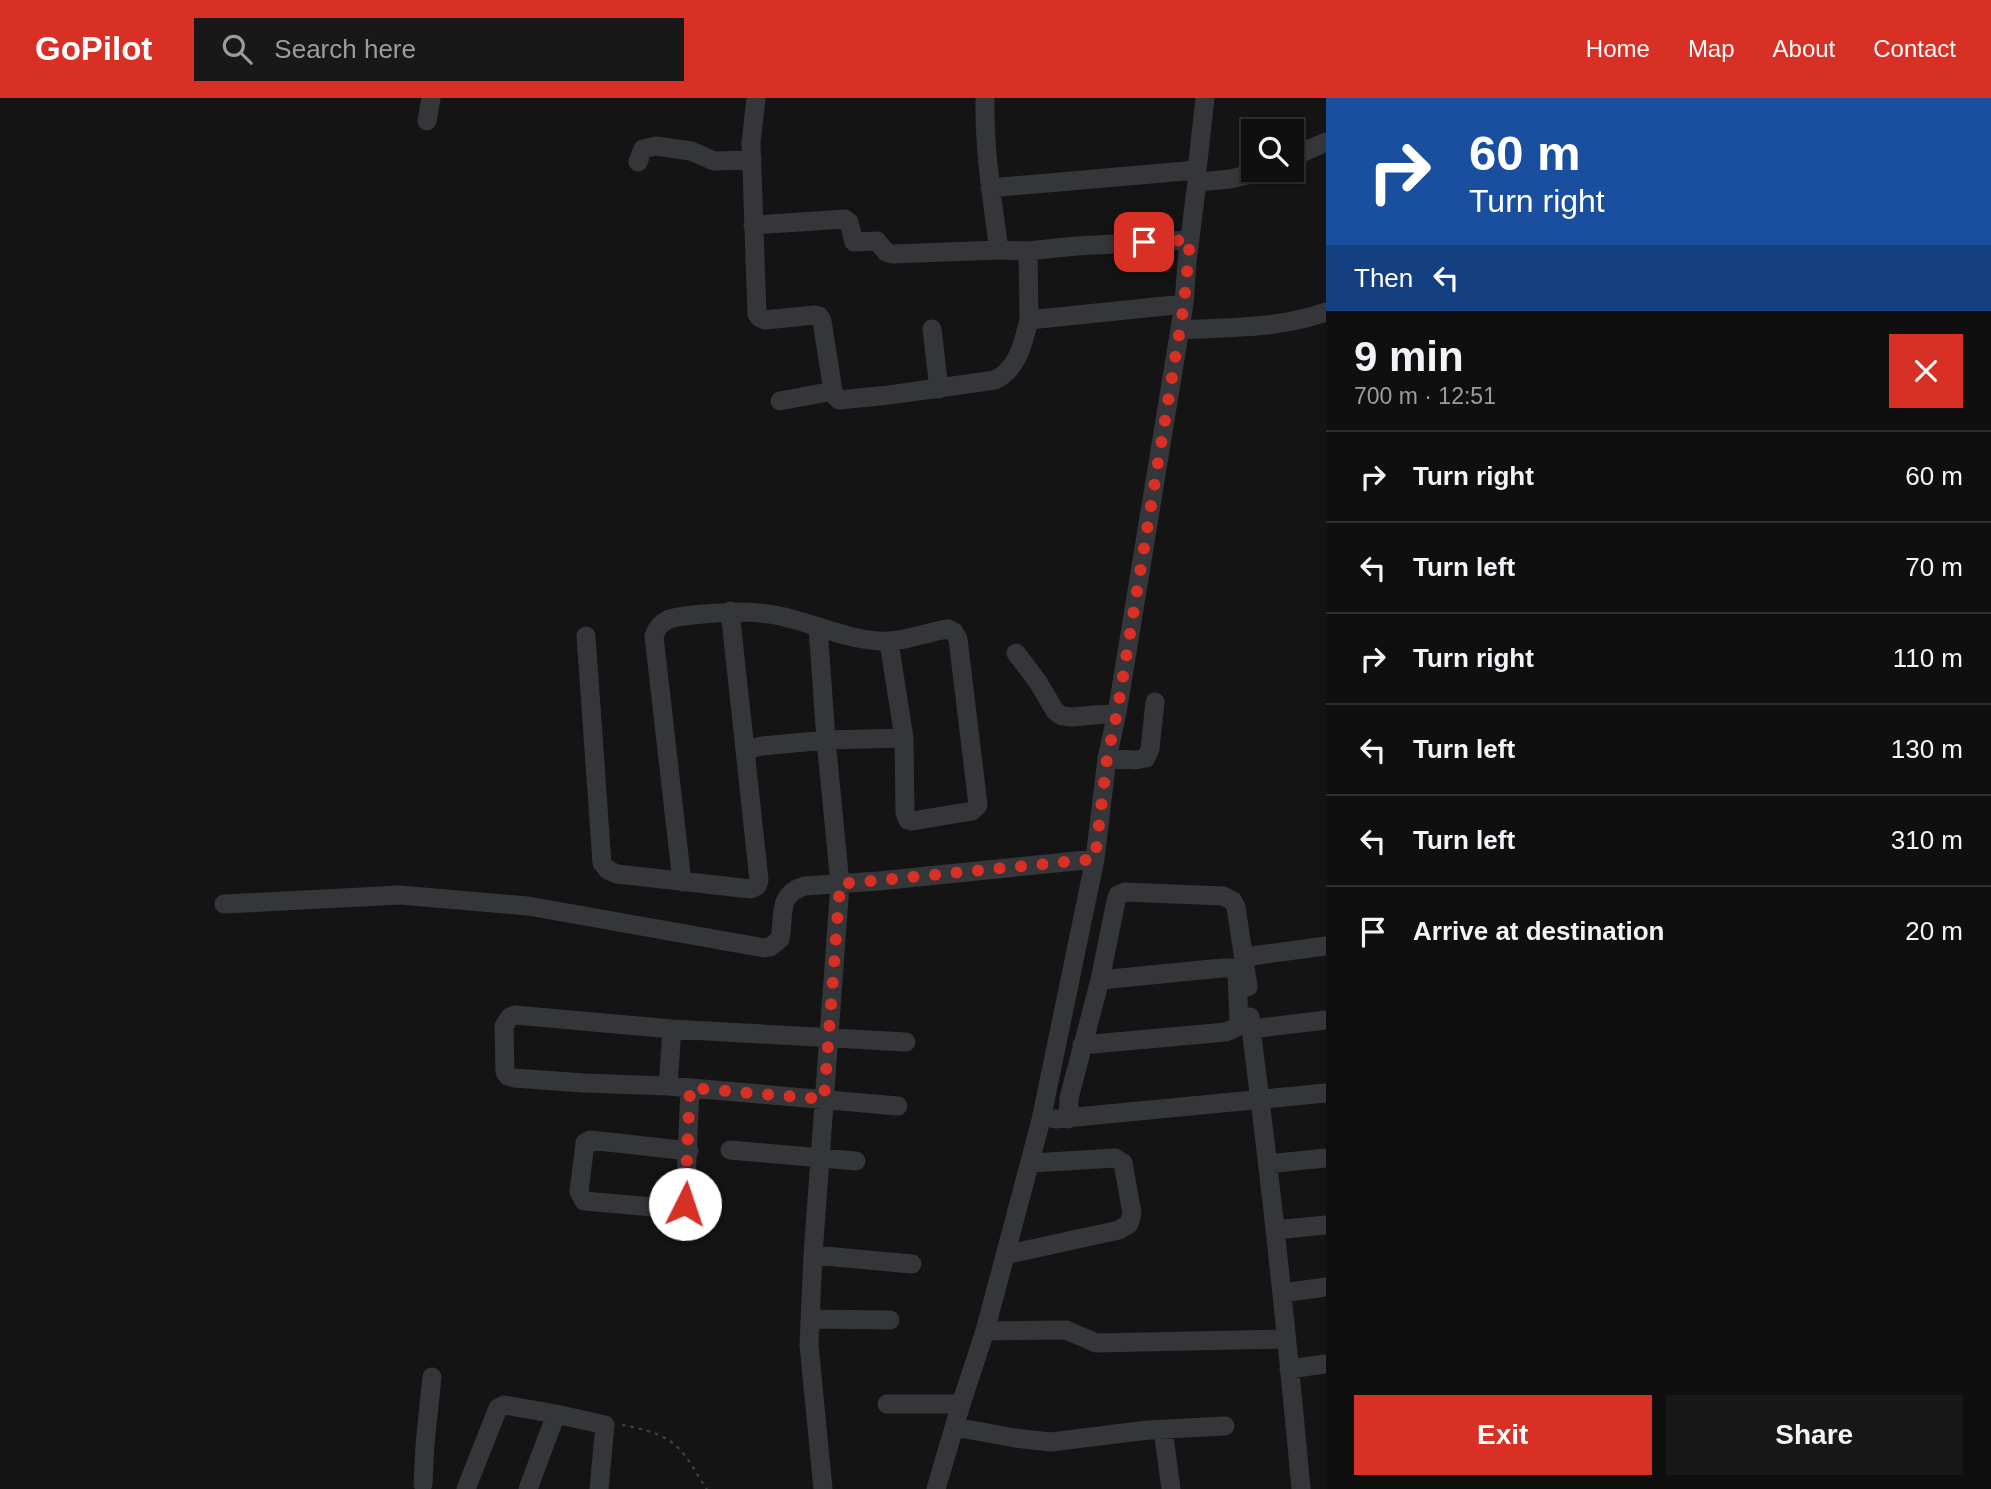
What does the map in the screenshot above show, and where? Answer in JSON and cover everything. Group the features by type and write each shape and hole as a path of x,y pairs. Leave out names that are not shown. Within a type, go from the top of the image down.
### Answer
{"street":[{"path":"427,121 431,98"},
{"path":"757,98 751,135 757,314 765,320 815,314 819,316 833,391 839,400 939,389 995,380 1003,376 1021,349 1029,320 1028,251"},
{"path":"985,98 990,188 999,250"},
{"path":"936,1489 985,1331 1031,1163 1095,859 1107,758 1117,713 1184,304 1205,98"},
{"path":"1304,152 1326,142"},
{"path":"638,162 643,149 656,146 691,151 714,161 752,160"},
{"path":"990,188 1241,176"},
{"path":"753,225 845,219 849,222 855,242 877,241 888,254 1028,251 1190,240"},
{"path":"1029,320 1184,304"},
{"path":"1180,330 1263,326 1295,322 1326,312"},
{"path":"932,328 939,389"},
{"path":"780,401 833,391"},
{"path":"586,636 602,863 617,874 751,889 757,886 759,872 730,611"},
{"path":"682,882 654,636 663,621 730,611 777,615 818,628 877,641 889,642 948,629 954,632 958,639 978,805 966,813 908,820 905,813 904,737 889,642"},
{"path":"818,628 840,884 810,1319 810,1366 823,1489"},
{"path":"1016,653 1055,711 1062,716 1117,713"},
{"path":"1107,758 1135,761 1146,758 1150,749 1155,702"},
{"path":"745,750 826,740 904,737"},
{"path":"224,904 400,895 528,906 764,948 780,939 783,905 793,890 804,886 1095,859"},
{"path":"1067,1112 1118,895 1125,892 1228,898 1236,907 1245,963 1283,1293 1301,1489"},
{"path":"1245,963 1326,946"},
{"path":"1245,963 1326,958"},
{"path":"1082,1045 1226,1032 1235,1028 1239,1021 1237,973 1231,968 1100,980"},
{"path":"898,1106 668,1086 584,1083 508,1076 505,1072 504,1026 510,1017 515,1015 673,1029 906,1042"},
{"path":"1251,1029 1326,1020"},
{"path":"668,1086 673,1029"},
{"path":"1260,1095 1326,1083"},
{"path":"689,1151 590,1140 585,1143 580,1198 583,1201 682,1208 685,1204 689,1151 690,1088"},
{"path":"1043,1111 1067,1112 1260,1095 1326,1093"},
{"path":"730,1150 856,1161"},
{"path":"1005,1255 1119,1230 1129,1224 1132,1213 1123,1163 1115,1158 1031,1163"},
{"path":"1268,1164 1326,1158"},
{"path":"1275,1230 1326,1225"},
{"path":"813,1255 912,1264"},
{"path":"1283,1293 1326,1287"},
{"path":"810,1319 890,1320"},
{"path":"985,1331 1066,1330 1096,1343 1287,1339"},
{"path":"1289,1369 1326,1364"},
{"path":"421,1487 432,1377"},
{"path":"887,1404 961,1404"},
{"path":"466,1489 498,1408 504,1405 605,1425 598,1489"},
{"path":"528,1489 556,1414"},
{"path":"954,1427 1051,1442 1225,1426"},
{"path":"1163,1430 1171,1489"}],"path":[{"path":"605,1425 643,1429 668,1439 683,1452 707,1489"}],"route":[{"path":"685,1204 690,1088 824,1099 840,884 1095,859 1107,758 1112,743 1184,304 1190,240 1144,242"}]}
